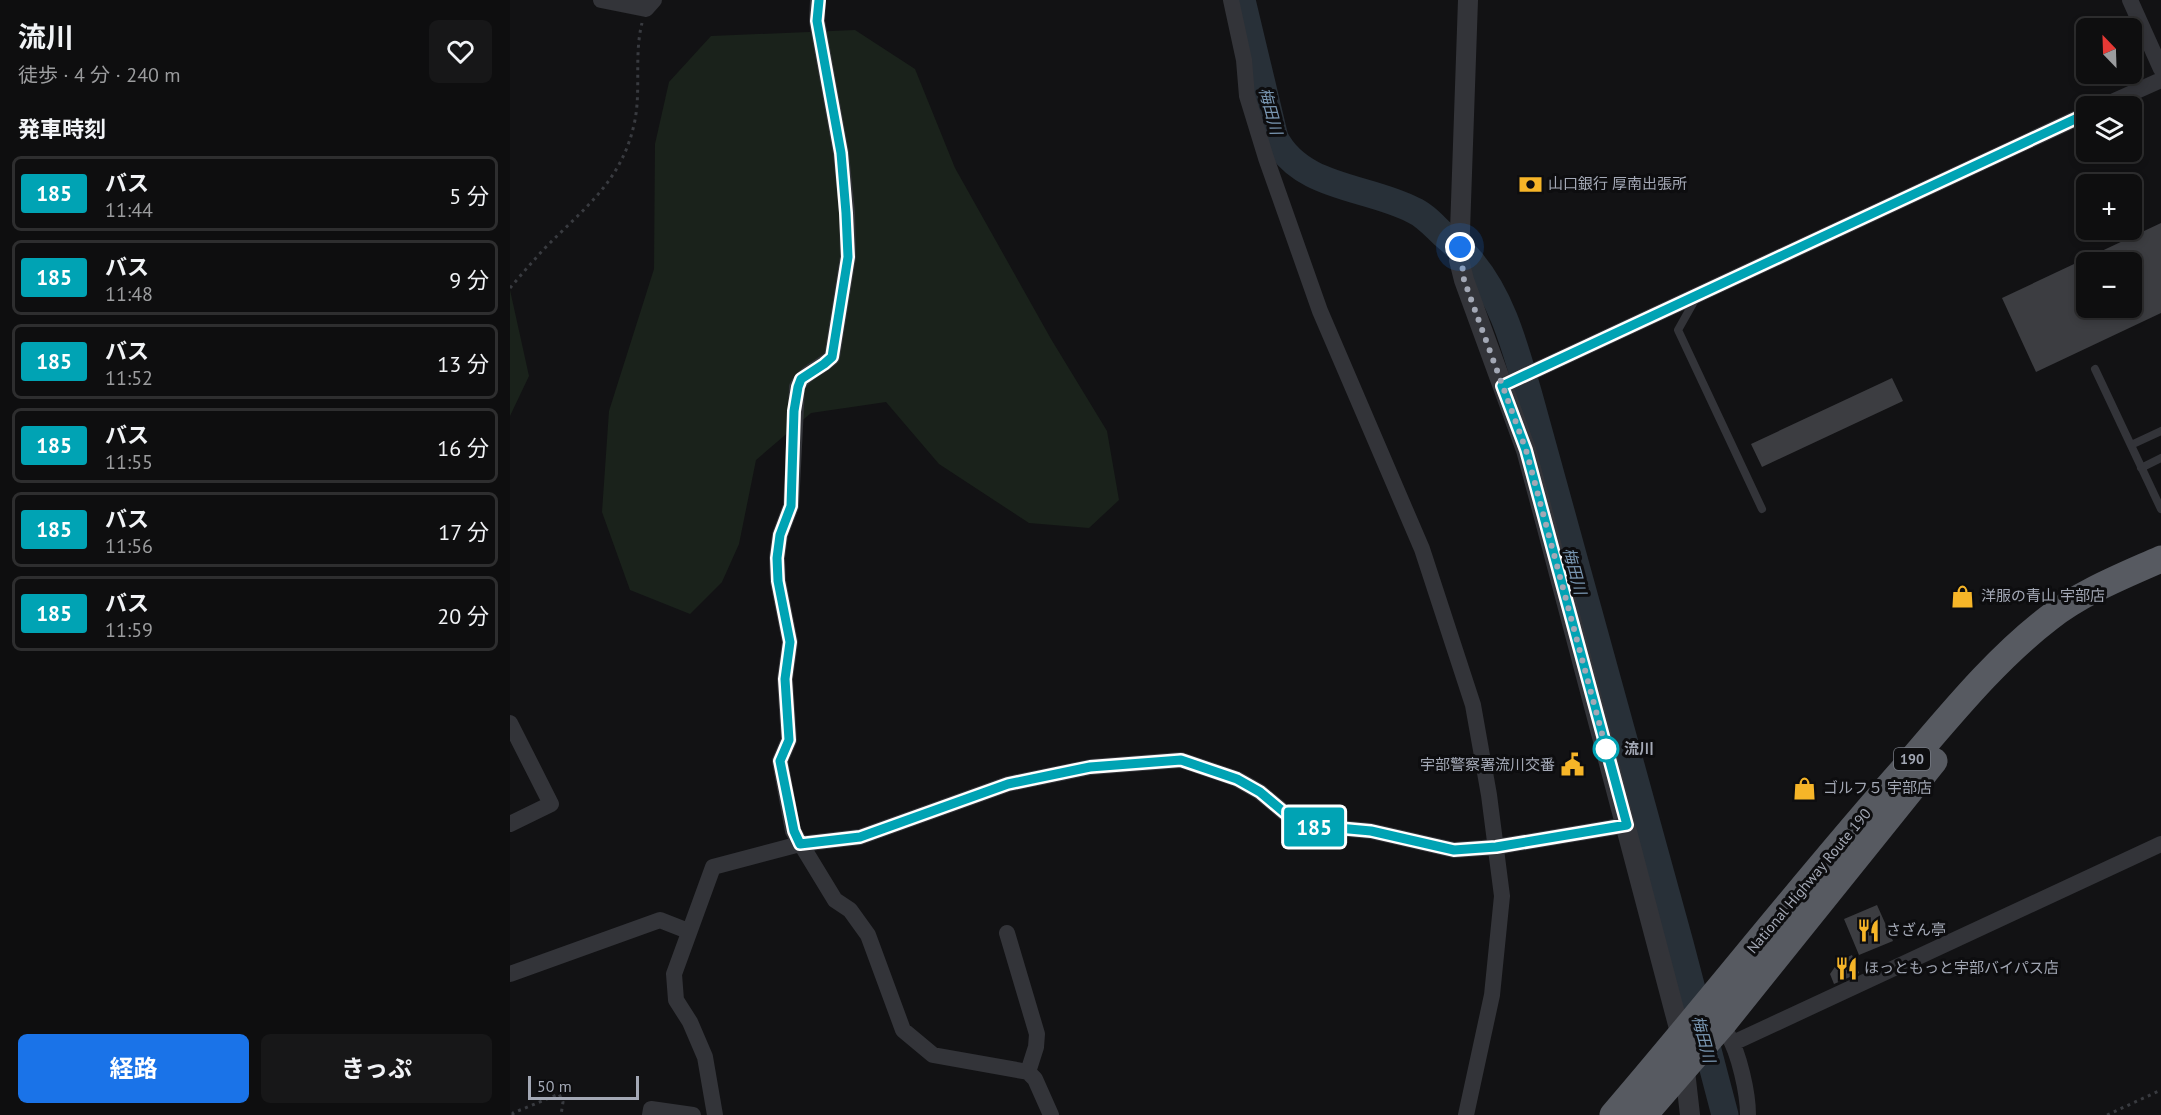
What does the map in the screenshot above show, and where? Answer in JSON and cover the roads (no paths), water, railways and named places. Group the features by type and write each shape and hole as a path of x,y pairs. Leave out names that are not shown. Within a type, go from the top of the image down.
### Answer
{"highway":[{"name":"National Highway Route 190","path":"1644,1115 1870,807 2000,662 2033,631 2072,602 2161,558"},
{"name":"National Highway Route 190","path":"1613,1115 1704,1033 2010,672 2059,628 2089,609 2161,573"}],"street":[{"path":"600,0 650,4"},
{"path":"819,0 817,21 841,153 848,257 832,357 801,379 798,387 794,411 791,506 780,535 777,558 778,581 790,642 785,679 789,740 780,761 794,831 835,900 850,910 868,935 903,1030 933,1055 1028,1072 1035,1079 1051,1115"},
{"path":"1231,0 1244,60 1247,96 1266,158 1320,311 1422,549 1473,705 1502,896 1492,995 1466,1115"},
{"path":"1468,0 1460,234 1460,260 1464,280 1519,378 1526,450 1627,825 1704,1033 1745,1090 1748,1115"},
{"path":"2130,0 2161,69"},
{"path":"2125,96 2161,80"},
{"path":"1519,378 2076,119"},
{"path":"510,723 551,804 510,824"},
{"path":"715,1115 705,1057 690,1022 675,1000 674,974 713,867 800,844 860,837 1008,784 1090,767 1181,760 1237,779 1260,792 1285,813 1305,825 1363,829 1454,850 1496,847 1627,825"},
{"path":"1704,1033 2161,844"},
{"path":"510,974 660,920 688,931"},
{"path":"1007,933 1037,1034 1036,1047 1028,1072"},
{"path":"1690,1115 1704,1033"},
{"path":"650,1115 651,1109 693,1115"}],"lane":[{"path":"1698,295 1678,330 1762,509"},
{"path":"2095,369 2161,509"},
{"path":"2131,445 2161,431"},
{"path":"2141,468 2161,458"}],"waterway":[{"name":"梅田川","path":"1242,0 1275,138 1287,155 1318,177 1395,202 1422,215 1468,258 1492,291 1500,308 1529,395 1725,1115"}],"place":[{"name":"山口銀行 厚南出張所","path":"1530,184"},
{"name":"洋服の青山 宇部店","path":"1963,596"},
{"name":"流川","path":"1606,749"},
{"name":"宇部警察署流川交番","path":"1573,765"},
{"name":"ゴルフ５ 宇部店","path":"1805,788"},
{"name":"さざん亭","path":"1868,930"},
{"name":"ほっともっと宇部バイパス店","path":"1846,968"}]}
